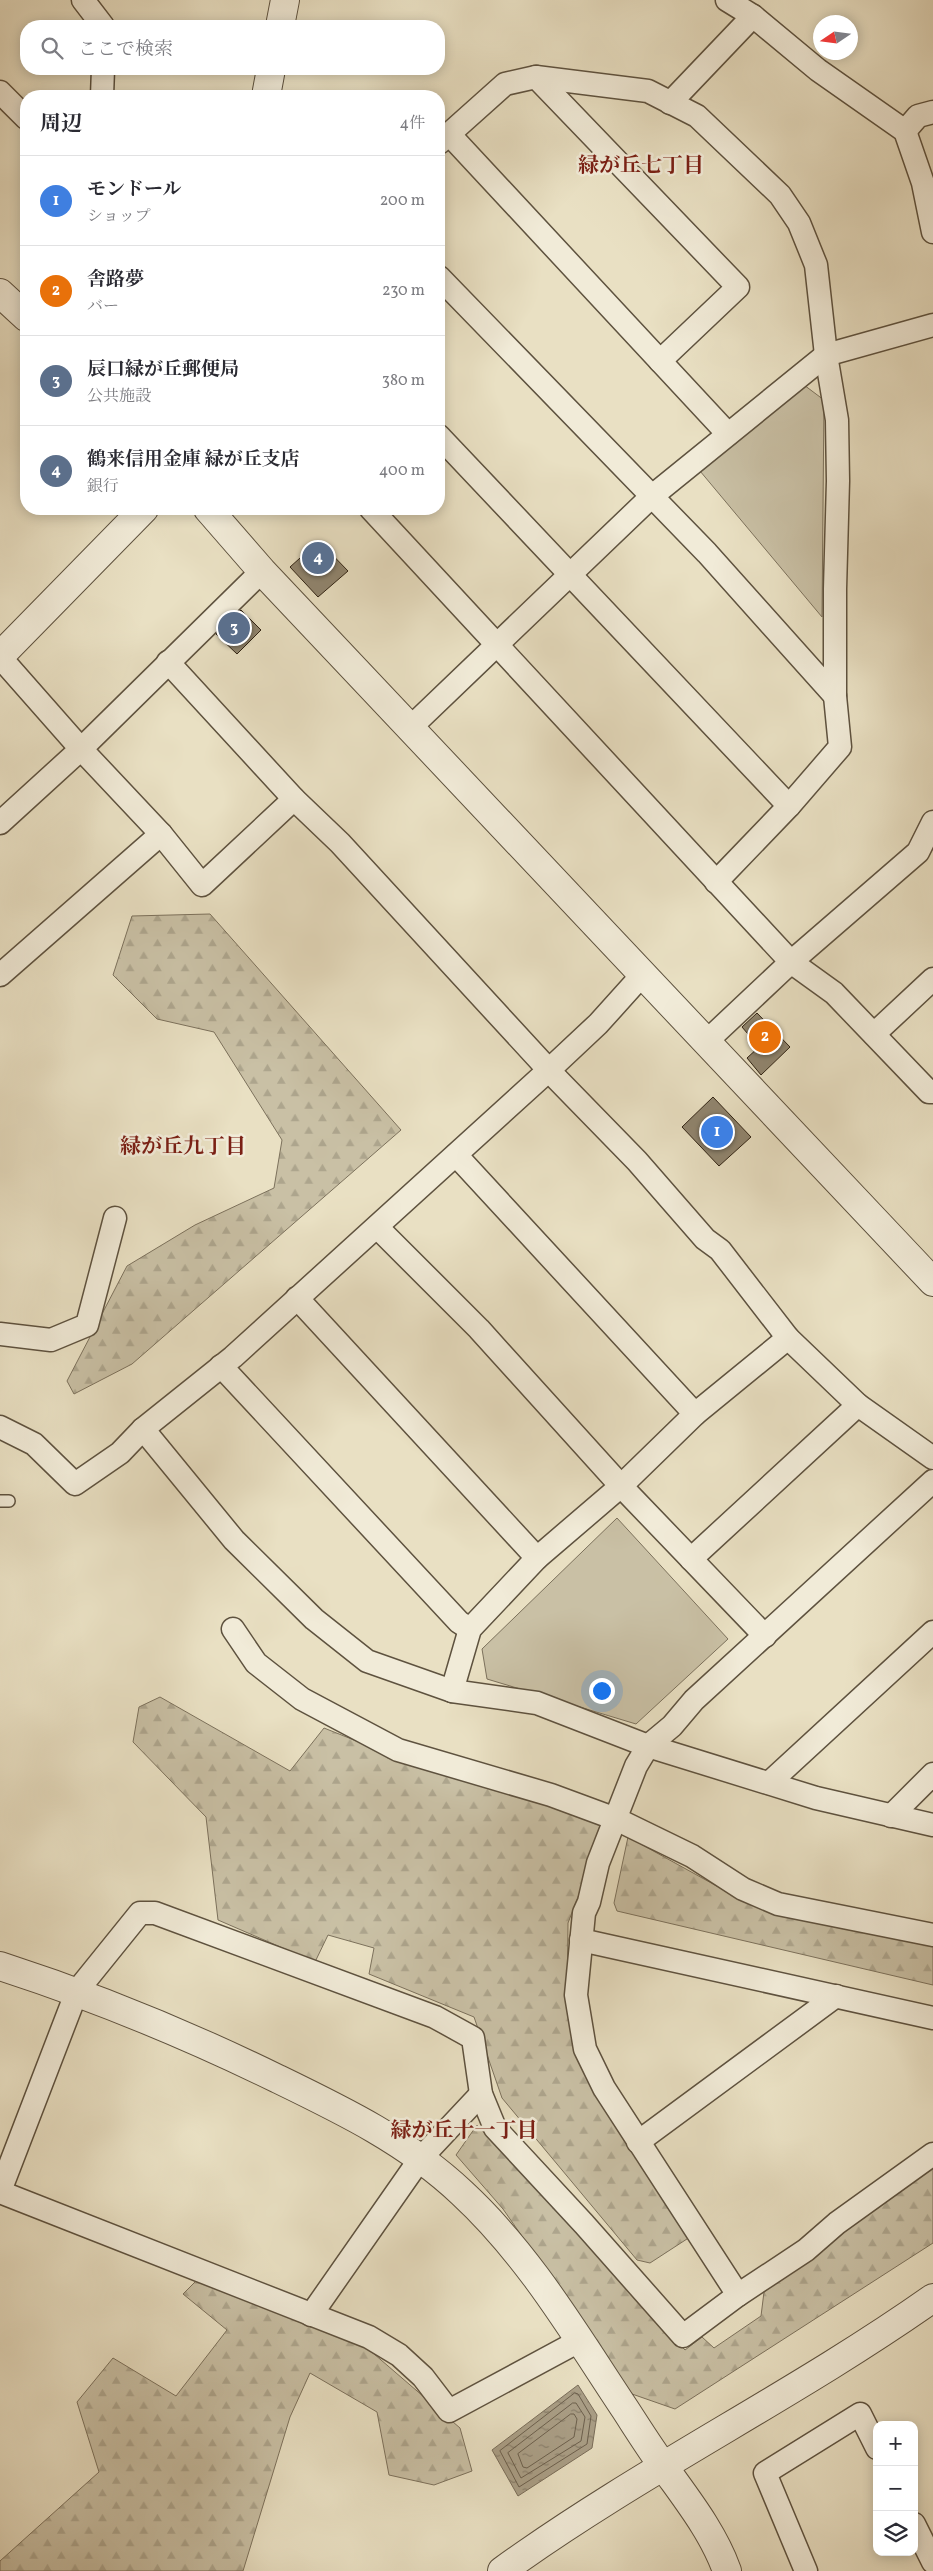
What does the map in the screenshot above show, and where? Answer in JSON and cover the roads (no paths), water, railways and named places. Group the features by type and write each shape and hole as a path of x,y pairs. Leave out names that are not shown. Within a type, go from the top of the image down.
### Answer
{"street":[{"path":"83,0 99,20"},
{"path":"281,20 285,0"},
{"path":"726,0 753,16 818,70 905,131 923,183 933,232"},
{"path":"670,103 753,16"},
{"path":"102,90 103,75"},
{"path":"267,90 271,75"},
{"path":"536,77 738,287 660,361"},
{"path":"445,138 505,84 536,77 648,91 698,116 780,195 799,222 816,265 826,355 837,420 835,696 840,747 789,806 716,882"},
{"path":"0,92 20,112"},
{"path":"905,131 918,116 933,112"},
{"path":"445,140 660,361 728,434"},
{"path":"445,283 707,553 835,696"},
{"path":"0,293 20,311"},
{"path":"411,727 651,497 826,355 933,325"},
{"path":"445,442 789,806"},
{"path":"138,515 0,656 80,749 161,834 202,885 294,799"},
{"path":"213,515 262,571 933,1282"},
{"path":"377,515 791,962 834,994 929,1092 933,1092"},
{"path":"0,823 80,749 262,571"},
{"path":"168,662 294,799 340,843 550,1068 705,1238 720,1250 788,1338 858,1405 933,1458"},
{"path":"707,1041 791,962 918,852 933,822"},
{"path":"0,975 161,834"},
{"path":"0,1427 34,1444 75,1484 120,1453 143,1429 221,1366 456,1155 598,1024 644,974"},
{"path":"874,1034 933,979"},
{"path":"456,1155 695,1414"},
{"path":"0,1334 51,1340 87,1325 115,1218"},
{"path":"377,1227 479,1328 621,1486 765,1636"},
{"path":"298,1298 538,1558"},
{"path":"452,1691 470,1629 538,1558 621,1486 695,1414 788,1338"},
{"path":"221,1366 459,1622 470,1629"},
{"path":"690,1559 858,1405"},
{"path":"143,1429 234,1540 314,1619 367,1661 452,1691 537,1703 648,1746 816,1798 933,1825"},
{"path":"738,2295 604,2088 585,2050 576,1995 584,1913 589,1902 598,1863 636,1766 648,1746 672,1726 694,1700 933,1481"},
{"path":"233,1629 256,1663 302,1699 398,1750 551,1795 616,1819 692,1856 743,1889 778,1904 933,1936"},
{"path":"769,1783 933,1632"},
{"path":"891,1816 933,1774"},
{"path":"579,2340 450,2410 423,2377 399,2355 369,2338 0,2192 76,1991 140,1913 155,1913 435,2017 473,2038 481,2094 495,2128 584,2224 683,2336 738,2295 806,2250 837,2224 933,2154"},
{"path":"581,1940 933,2018"},
{"path":"0,1966 76,1991 199,2040 326,2102 378,2129 420,2159 462,2193 512,2245 536,2276 701,2519 728,2571"},
{"path":"638,2142 836,1996"},
{"path":"311,2314 420,2159 481,2094"},
{"path":"502,2571 540,2543 874,2339 933,2298"},
{"path":"806,2571 765,2473 860,2414 873,2440"},
{"path":"918,2532 933,2562"}],"water":[{"path":"578,2385 597,2415 592,2448 518,2496 492,2450"}],"place":[{"name":"鶴来信用金庫 緑が丘支店","path":"318,558"},
{"name":"辰口緑が丘郵便局","path":"234,628"},
{"name":"舎路夢","path":"765,1037"},
{"name":"モンドール","path":"717,1132"}],"district":[{"name":"緑が丘七丁目","path":"641,166"},
{"name":"緑が丘九丁目","path":"183,1147"},
{"name":"緑が丘十一丁目","path":"464,2131"}]}
